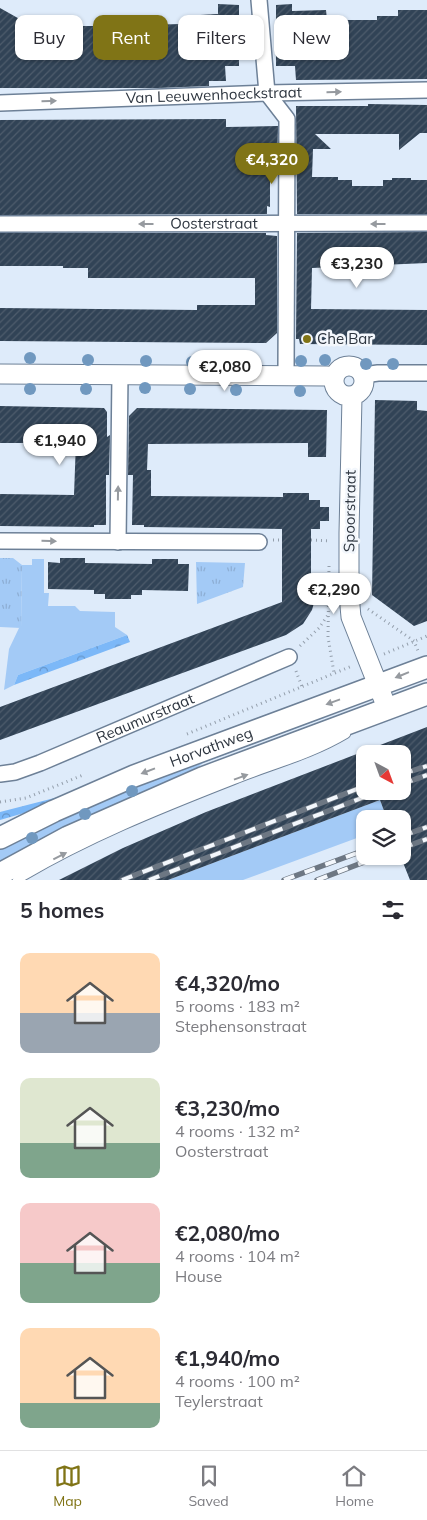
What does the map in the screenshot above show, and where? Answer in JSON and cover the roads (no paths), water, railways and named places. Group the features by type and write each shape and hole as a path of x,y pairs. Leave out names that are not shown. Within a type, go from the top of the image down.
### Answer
{"main road":[{"name":"Horvathweg","path":"1,837 54,811 134,776 427,667"},
{"name":"Horvathweg","path":"0,874 68,837 156,797 226,768 427,694"}],"street":[{"path":"259,0 267,93 287,119 286,376"},
{"name":"Van Leeuwenhoeckstraat","path":"0,103 267,93 427,90"},
{"name":"Oosterstraat","path":"0,224 427,223"},
{"path":"351,366 363,375 365,380 363,389 356,395 347,397 338,392 334,378 340,369 351,366"},
{"path":"363,375 378,372 427,373"},
{"path":"0,374 327,376 334,378"},
{"path":"118,542 120,374"},
{"name":"Spoorstraat","path":"352,396 349,595 351,617 387,708"},
{"path":"0,541 259,542"},
{"name":"Reaumurstraat","path":"0,774 14,772 40,762 289,657"}],"lane":[{"name":"Horvathweg","path":"17,880 42,865 113,830 213,788 325,746 387,708"},
{"name":"Horvathweg","path":"213,788 226,768"}],"railway":[{"path":"411,771 427,766"},
{"path":"411,781 427,775"},
{"path":"122,880 356,789"},
{"path":"149,880 357,800"},
{"path":"411,833 427,827"},
{"path":"411,845 427,839"},
{"path":"284,880 356,853"},
{"path":"317,880 356,865"}],"place":[{"name":"Che Bar","path":"307,339"}]}
